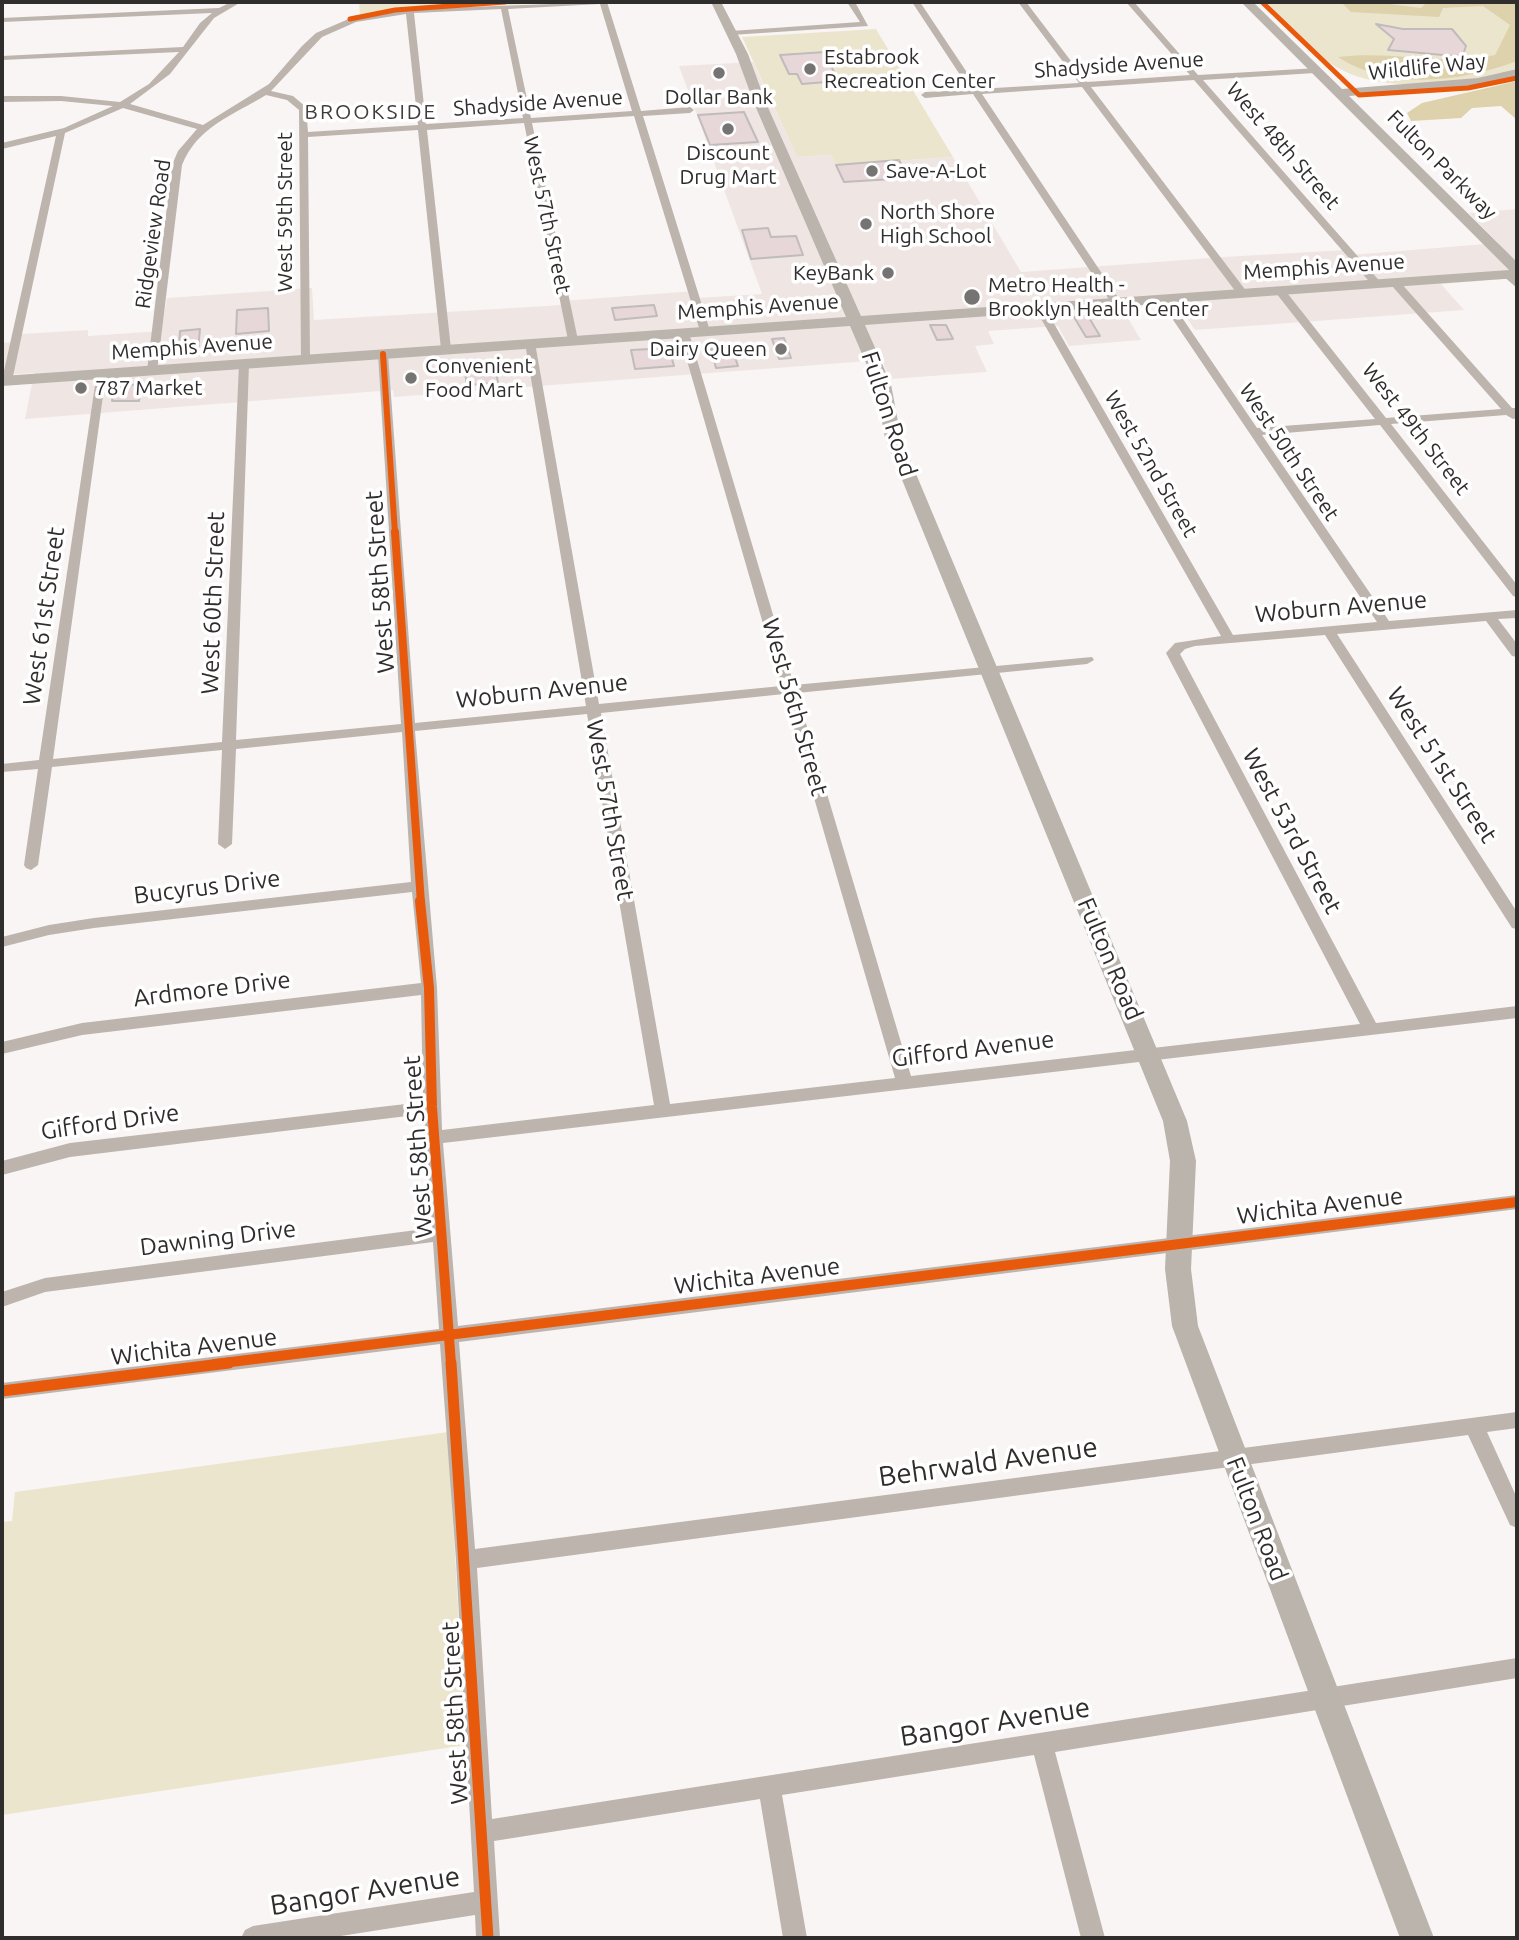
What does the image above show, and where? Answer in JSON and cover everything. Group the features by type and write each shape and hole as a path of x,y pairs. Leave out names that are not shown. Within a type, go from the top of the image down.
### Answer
{"main road":[{"name":"Fulton Road","path":"716,2 883,384 893,438 1175,1121 1183,1161 1178,1269 1185,1326 1417,1938"},
{"name":"Fulton Parkway","path":"1247,2 1340,93 1515,276"},
{"name":"Wildlife Way","path":"1340,93 1478,82 1517,73"},
{"name":"Memphis Avenue","path":"4,381 1515,276"}],"street":[{"path":"2,20 218,10 237,2"},
{"path":"603,2 705,331"},
{"name":"Ridgeview Road","path":"152,371 177,165 184,149 204,128 265,92 288,72 304,49 320,35 359,20 410,12 603,2"},
{"path":"731,33 865,24 851,2"},
{"path":"916,2 1116,302"},
{"path":"1022,2 1243,294"},
{"name":"West 48th Street","path":"1130,2 1378,285"},
{"name":"West 57th Street","path":"504,7 573,341"},
{"path":"2,146 61,132 121,105 164,76 182,57 192,35 218,10"},
{"path":"410,12 446,349"},
{"path":"2,58 184,49"},
{"name":"Shadyside Avenue","path":"925,95 1315,70"},
{"name":"West 59th Street","path":"265,92 298,101 303,109 305,359"},
{"path":"2,99 63,97 121,105 204,128"},
{"name":"Shadyside Avenue","path":"304,135 690,110"},
{"path":"4,381 61,132"},
{"path":"1396,284 1515,414"},
{"name":"West 49th Street","path":"1280,291 1517,593"},
{"name":"West 50th Street","path":"1164,299 1385,625"},
{"name":"West 52nd Street","path":"1040,307 1229,639"},
{"name":"West 56th Street","path":"684,333 904,1081"},
{"name":"West 57th Street","path":"530,343 663,1110"},
{"name":"West 58th Street","path":"383,354 419,886 429,988 432,1107 466,1560 488,1938"},
{"name":"West 60th Street","path":"225,844 244,364"},
{"name":"West 61st Street","path":"31,865 101,374"},
{"path":"1252,432 1515,414"},
{"name":"Woburn Avenue","path":"1173,653 1180,646 1229,639 1517,614"},
{"path":"1490,617 1517,653"},
{"name":"West 51st Street","path":"1329,631 1517,924"},
{"name":"West 53rd Street","path":"1173,653 1371,1029"},
{"name":"Woburn Avenue","path":"2,768 1087,660"},
{"name":"Bucyrus Drive","path":"2,942 48,930 94,923 419,886"},
{"name":"Ardmore Drive","path":"2,1048 82,1029 429,988"},
{"name":"Gifford Avenue","path":"435,1137 1517,1012"},
{"name":"Gifford Drive","path":"2,1168 70,1150 432,1107"},
{"name":"Wichita Avenue","path":"2,1391 449,1333 1517,1202"},
{"name":"Dawning Drive","path":"2,1299 45,1285 442,1234"},
{"name":"Behrwald Avenue","path":"466,1560 1517,1420"},
{"path":"1474,1426 1517,1519"},
{"name":"Bangor Avenue","path":"481,1832 1517,1668"},
{"path":"1042,1744 1093,1938"},
{"path":"769,1787 795,1938"},
{"name":"Bangor Avenue","path":"253,1938 485,1902"}],"shaded area":[{"path":"359,2 551,3 386,11 360,16"},
{"path":"1266,2 1517,2 1517,70 1476,79 1429,84 1382,82 1361,77 1342,70 1321,57"},
{"path":"1341,2 1374,2 1421,8 1427,2 1517,2 1517,61 1473,74 1426,80 1380,75 1358,68 1338,57 1377,55 1456,59 1495,55 1510,25 1483,6 1443,8 1439,17 1351,12"},
{"path":"876,29 953,157 836,165 831,155 797,157 742,37"},
{"path":"753,62 797,157 831,155 837,165 953,157 1021,272 1345,250 1350,255 1498,243 1469,213 1517,209 1517,278 1441,284 1464,310 1195,330 1177,304 1122,308 1141,340 1069,346 1058,326 988,331 994,344 975,346 987,372 890,379 882,360 394,397 393,390 25,419 34,373 2,375 2,343 19,342 20,334 88,330 88,336 161,331 167,298 312,288 314,320 562,305 562,301 695,291 697,298 762,294 679,66"},
{"path":"1517,81 1517,120 1501,106 1472,108 1461,118 1411,121 1407,113 1422,103"},
{"path":"448,1432 466,1745 2,1815 2,1522 12,1521 15,1492"}],"building":[{"path":"1376,24 1403,29 1452,29 1466,46 1463,55 1454,56 1388,50 1394,39"},
{"name":"Estabrook Recreation Center","path":"825,52 838,81 802,84 797,74 789,74 780,55"},
{"name":"Discount Drug Mart","path":"744,112 758,142 710,145 698,115"},
{"name":"Save-A-Lot","path":"899,160 909,178 844,182 836,165"},
{"path":"768,228 771,237 796,236 803,255 751,259 742,230"},
{"path":"654,305 657,316 615,320 612,308"},
{"path":"268,308 269,331 236,334 237,310"},
{"path":"1088,316 1100,336 1086,337 1074,317"},
{"path":"930,325 946,325 953,339 937,340"},
{"path":"200,329 198,351 181,352 180,331"},
{"name":"Dairy Queen","path":"784,338 791,358 779,359 772,339"},
{"path":"669,348 674,366 635,369 631,350"},
{"path":"732,348 738,366 716,368 711,349"},
{"path":"495,364 498,383 467,385 464,366"},
{"path":"142,384 139,401 112,401 114,386"}],"cycle path":[{"path":"350,19 395,10 505,2"},
{"path":"1262,2 1359,95 1468,88 1517,78"},
{"path":"383,354 419,886 429,988 432,1107 466,1560 488,1938"},
{"path":"2,1391 1517,1202"}],"place":[{"name":"Estabrook Recreation Center","path":"810,69"},
{"name":"Dollar Bank","path":"719,73"},
{"name":"Discount Drug Mart","path":"728,129"},
{"name":"Save-A-Lot","path":"872,171"},
{"name":"North Shore High School","path":"866,224"},
{"name":"KeyBank","path":"888,273"},
{"name":"Metro Health - Brooklyn Health Center","path":"972,297"},
{"name":"Dairy Queen","path":"781,349"},
{"name":"Convenient Food Mart","path":"411,378"},
{"name":"787 Market","path":"81,388"}],"district":[{"name":"BROOKSIDE","path":"371,112"}]}
